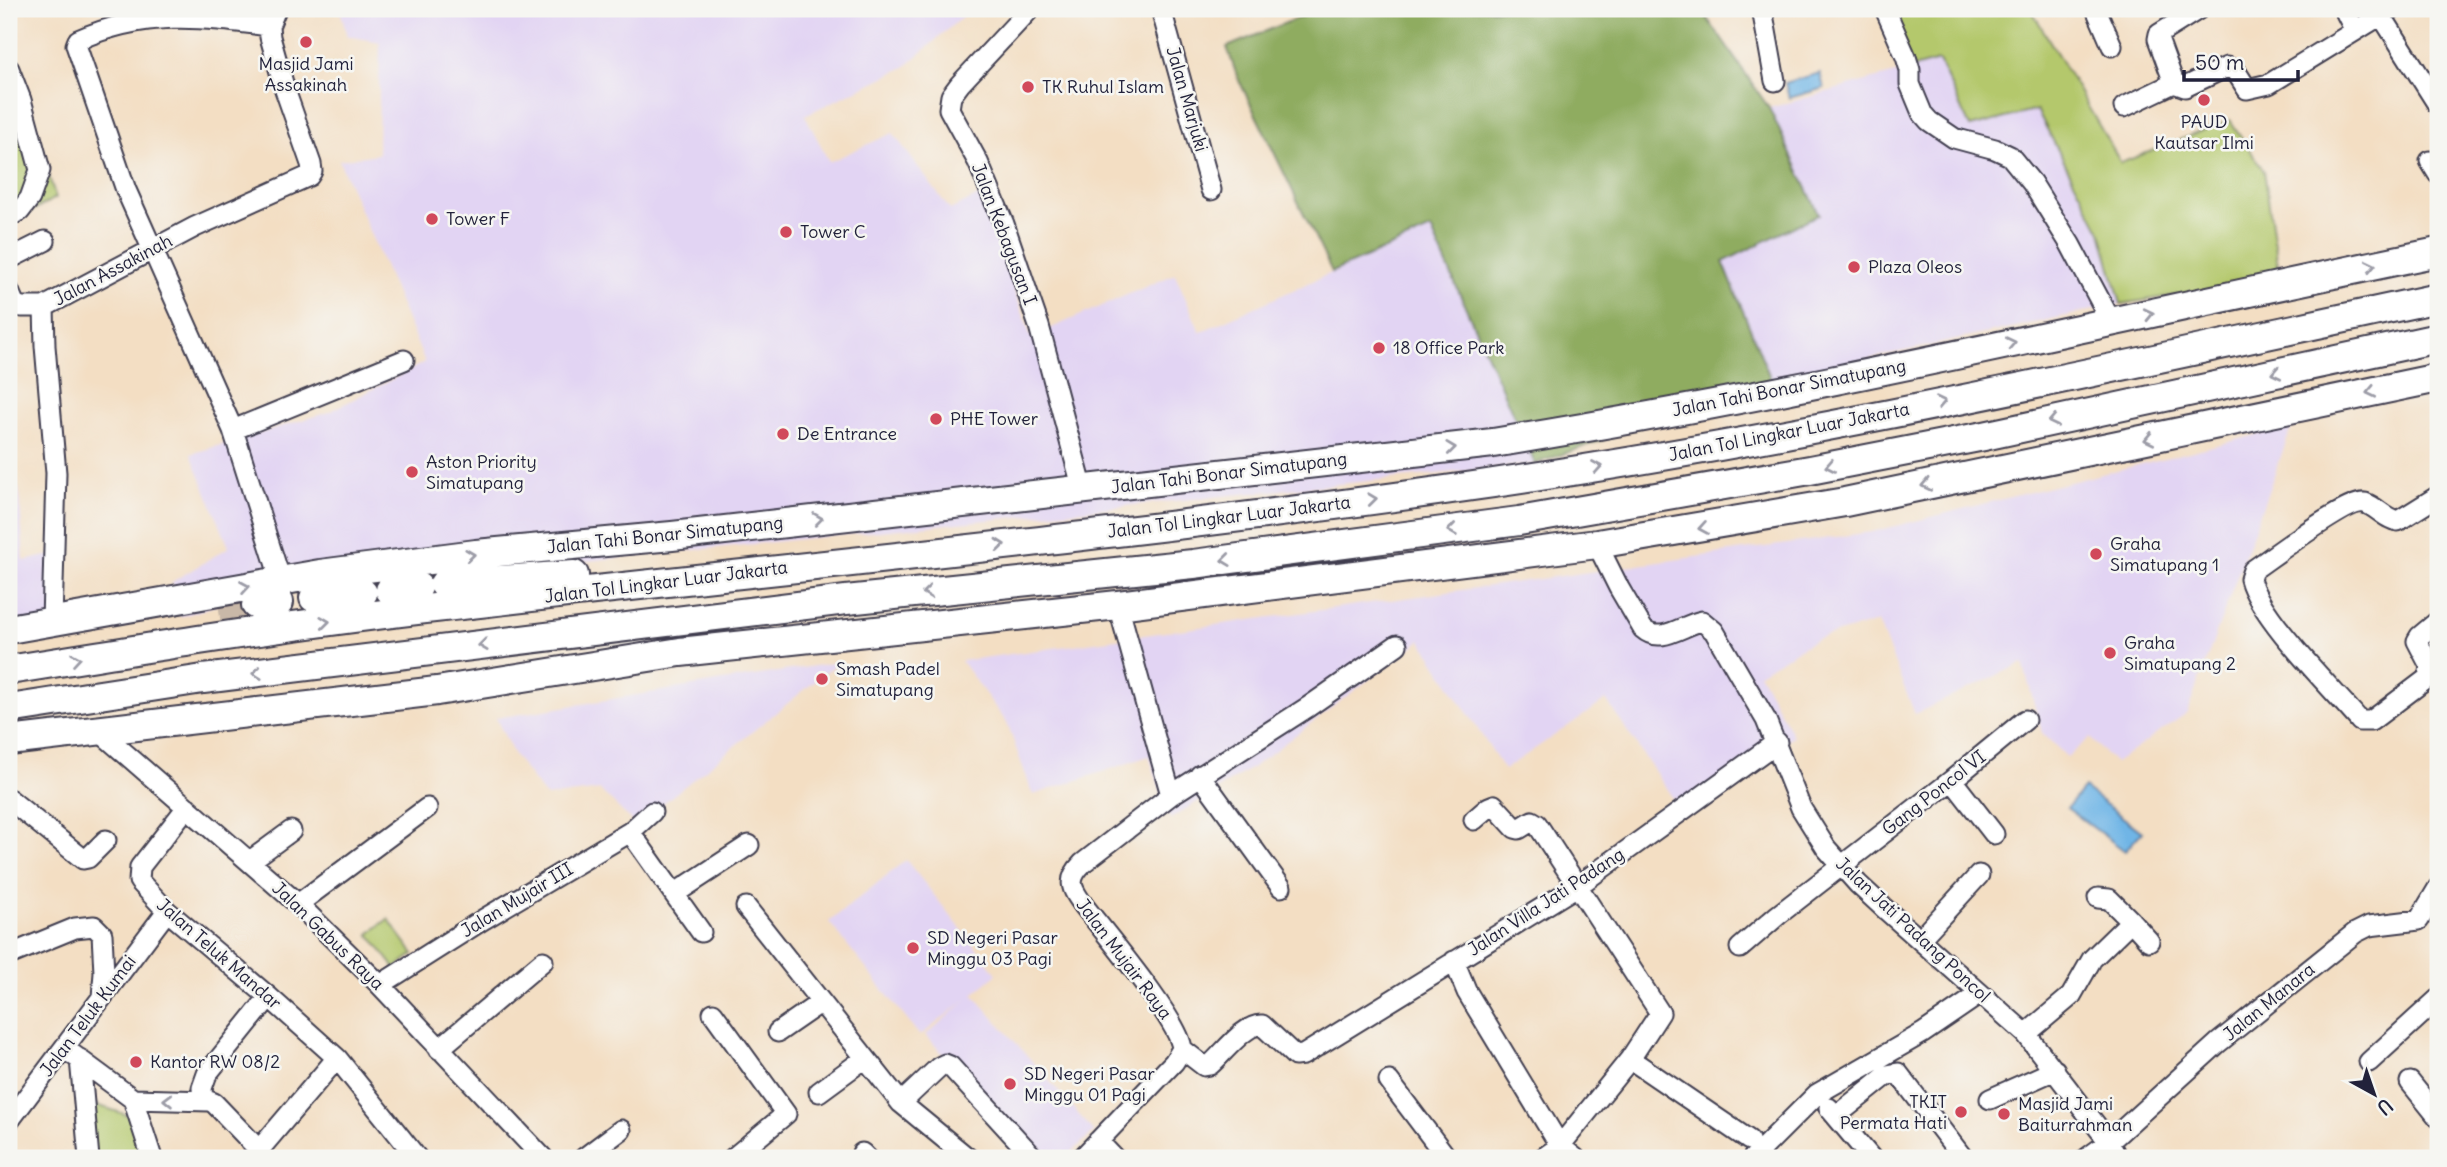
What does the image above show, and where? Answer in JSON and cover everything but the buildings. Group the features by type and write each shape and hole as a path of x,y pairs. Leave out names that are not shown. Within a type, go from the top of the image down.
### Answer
{"highway":[{"name":"Jalan Tahi Bonar Simatupang","path":"9,629 272,596 476,554 672,536 1493,443 2112,323 2438,252"},
{"name":"Jalan Tol Lingkar Luar Jakarta","path":"9,670 346,619 1203,521 1570,472 1780,435 2438,298"},
{"path":"9,709 203,679 781,609 1193,564 1519,521 1810,470 1984,436 2438,338"},
{"path":"14,739 438,691 680,652 1118,605 1597,544 1845,502 2438,378"},
{"path":"314,598 431,585 622,573 823,552 840,553 851,561"},
{"path":"9,629 24,635 52,636 219,609"},
{"path":"14,739 70,718 447,671 750,625 781,609"}],"street":[{"path":"106,9 109,29"},
{"name":"Jalan Kebagusan I","path":"1030,9 960,83 951,96 949,109 978,162 1004,224 1039,326 1083,490"},
{"name":"Jalan Marjuki","path":"1161,9 1211,190"},
{"path":"1762,9 1775,81"},
{"path":"1885,9 1906,57 1910,70 1910,85 1922,113 1954,138 2010,156 2032,183 2070,244 2112,323"},
{"path":"2096,9 2112,46"},
{"path":"2174,83 2158,38 2159,34 2199,9"},
{"path":"2344,9 2355,31"},
{"path":"2124,107 2174,83 2185,86 2229,67 2235,69 2246,88 2269,84 2386,12 2438,105"},
{"path":"272,17 224,20 158,17 109,29 78,40 76,45 126,190 233,430 272,596"},
{"name":"Jalan Assakinah","path":"52,622 57,473 44,307 195,227 309,176 312,171 276,62 272,17"},
{"path":"9,69 21,100 40,170 30,198 20,211 9,216"},
{"path":"9,259 45,241"},
{"path":"9,291 15,305 44,307"},
{"path":"233,430 404,360"},
{"path":"2438,496 2398,521 2391,520 2365,503 2357,503 2340,510 2253,570 2250,582 2265,610 2363,722 2371,721 2428,678 2430,666 2417,641 2438,621"},
{"name":"Jalan Jati Padang Poncol","path":"1597,544 1619,588 1643,629 1649,634 1665,634 1702,621 1714,631 1777,742 1801,808 1826,848 1885,909 2026,1034 2113,1150"},
{"path":"1118,605 1171,795 1308,707 1397,645"},
{"name":"Gang Poncol VI","path":"1740,948 2025,720"},
{"name":"Jalan Gabus Raya","path":"98,730 179,816 250,861 298,904 380,985 543,1158"},
{"name":"Jalan Villa Jati Padang","path":"1567,1152 1467,992 1454,961 1579,885 1777,742"},
{"path":"1200,775 1281,887"},
{"path":"1952,780 1994,834"},
{"name":"Jalan Mujair Raya","path":"1171,795 1083,863 1073,873 1071,882 1074,892 1084,906 1164,1012 1180,1037 1182,1049"},
{"path":"9,799 83,859 88,858 106,840"},
{"path":"1474,820 1494,806 1515,828 1519,829 1534,822 1579,885 1660,1013 1567,1152 1544,1158"},
{"path":"298,904 427,808"},
{"name":"Jalan Mujair III","path":"380,985 630,832 652,812"},
{"name":"Jalan Teluk Mandar","path":"179,816 140,867 139,881 167,911 337,1058 417,1158"},
{"path":"250,861 291,831"},
{"path":"630,832 701,932"},
{"path":"674,894 749,845"},
{"path":"1920,939 1979,876"},
{"name":"Jalan Manara","path":"2087,1158 2113,1150 2218,1043 2355,933 2369,926 2419,919 2435,894"},
{"path":"2098,898 2109,899 2149,941"},
{"path":"746,907 901,1103 968,1158"},
{"name":"Jalan Teluk Kumai","path":"12,1108 72,1053 102,998 167,911"},
{"path":"2026,1034 2071,996 2092,959 2131,921"},
{"path":"9,955 75,928 94,926 102,934 102,998"},
{"path":"439,1049 543,961"},
{"path":"1082,1158 1174,1062 1182,1049 1207,1066 1248,1028 1256,1024 1262,1025 1295,1056 1300,1056 1454,961"},
{"path":"1630,1059 1751,1149 1817,1094 1923,1033 1980,994"},
{"path":"203,1101 202,1088 207,1074 269,997"},
{"path":"2369,1062 2438,999"},
{"path":"778,1032 821,1003"},
{"path":"713,1013 779,1119 740,1156"},
{"path":"72,1053 133,1099 152,1158"},
{"path":"72,1053 89,1158"},
{"path":"133,1099 214,1103 260,1154 337,1058"},
{"path":"819,1092 864,1059"},
{"path":"901,1103 939,1067 946,1064 1034,1158"},
{"path":"1990,1099 2055,1070"},
{"path":"1836,1116 1887,1075 1898,1073 1963,1158"},
{"path":"1389,1081 1447,1158"},
{"path":"2410,1082 2438,1117"},
{"path":"1817,1094 1871,1158"},
{"path":"584,1158 621,1130"},
{"path":"1098,1141 1114,1158"}],"shaded area":[{"path":"340,9 971,9 905,67 805,115 829,162 893,133 950,210 981,195 1031,337 1175,274 1200,332 1431,228 1535,464 244,596 180,617 172,582 229,547 191,454 329,412 425,362 339,160 378,154 380,42 347,36"},
{"path":"1939,61 2037,109 2101,232 2121,304 1771,380 1723,262 1819,214 1769,108"},
{"path":"2292,426 2187,713 2115,763 2090,738 2067,757 2042,733 2023,663 1915,714 1878,622 1816,639 1759,673 1793,736 1679,807 1606,700 1504,770 1421,640 1253,767 1170,819 1149,756 1033,795 1007,723 961,661 1872,532"},
{"path":"9,471 19,490 24,561 56,554 56,624 9,631"},
{"path":"839,662 636,825 600,790 546,797 514,755 496,718"},
{"path":"906,860 997,974 973,994 1094,1132 1065,1158 1034,1158 926,1035 967,999 920,1036 829,922"}],"green space":[{"path":"1320,9 1720,9 1707,18 1769,108 1819,214 1723,262 1771,380 1535,464 1431,229 1332,272 1237,76 1227,47"},
{"path":"1880,9 2031,9 2121,163 2230,120 2264,171 2280,279 2121,304 2101,232 2037,110 1970,127 1939,61 1913,68"},
{"path":"9,54 56,198 9,223"},
{"path":"388,919 414,954 395,968 369,934"},
{"path":"87,1102 131,1116 143,1158 94,1158"}],"water":[{"path":"1820,73 1824,88 1789,98 1785,83"},
{"path":"2084,788 2142,832 2125,851 2067,808"}],"tunnel":[{"path":"219,609 256,605"}],"place":[{"name":"Masjid Jami Assakinah","path":"306,42"},
{"name":"TK Ruhul Islam","path":"1028,87"},
{"name":"PAUD Kautsar Ilmi","path":"2204,100"},
{"name":"Tower F","path":"432,219"},
{"name":"Tower C","path":"786,232"},
{"name":"Plaza Oleos","path":"1854,267"},
{"name":"18 Office Park","path":"1379,348"},
{"name":"PHE Tower","path":"936,419"},
{"name":"De Entrance","path":"783,434"},
{"name":"Aston Priority Simatupang","path":"412,472"},
{"name":"Graha Simatupang 1","path":"2096,554"},
{"name":"Graha Simatupang 2","path":"2110,653"},
{"name":"Smash Padel Simatupang","path":"822,679"},
{"name":"SD Negeri Pasar Minggu 03 Pagi","path":"913,948"},
{"name":"Kantor RW 08/2","path":"136,1062"},
{"name":"SD Negeri Pasar Minggu 01 Pagi","path":"1010,1084"},
{"name":"TKIT Permata Hati","path":"1961,1112"},
{"name":"Masjid Jami Baiturrahman","path":"2004,1114"}]}
